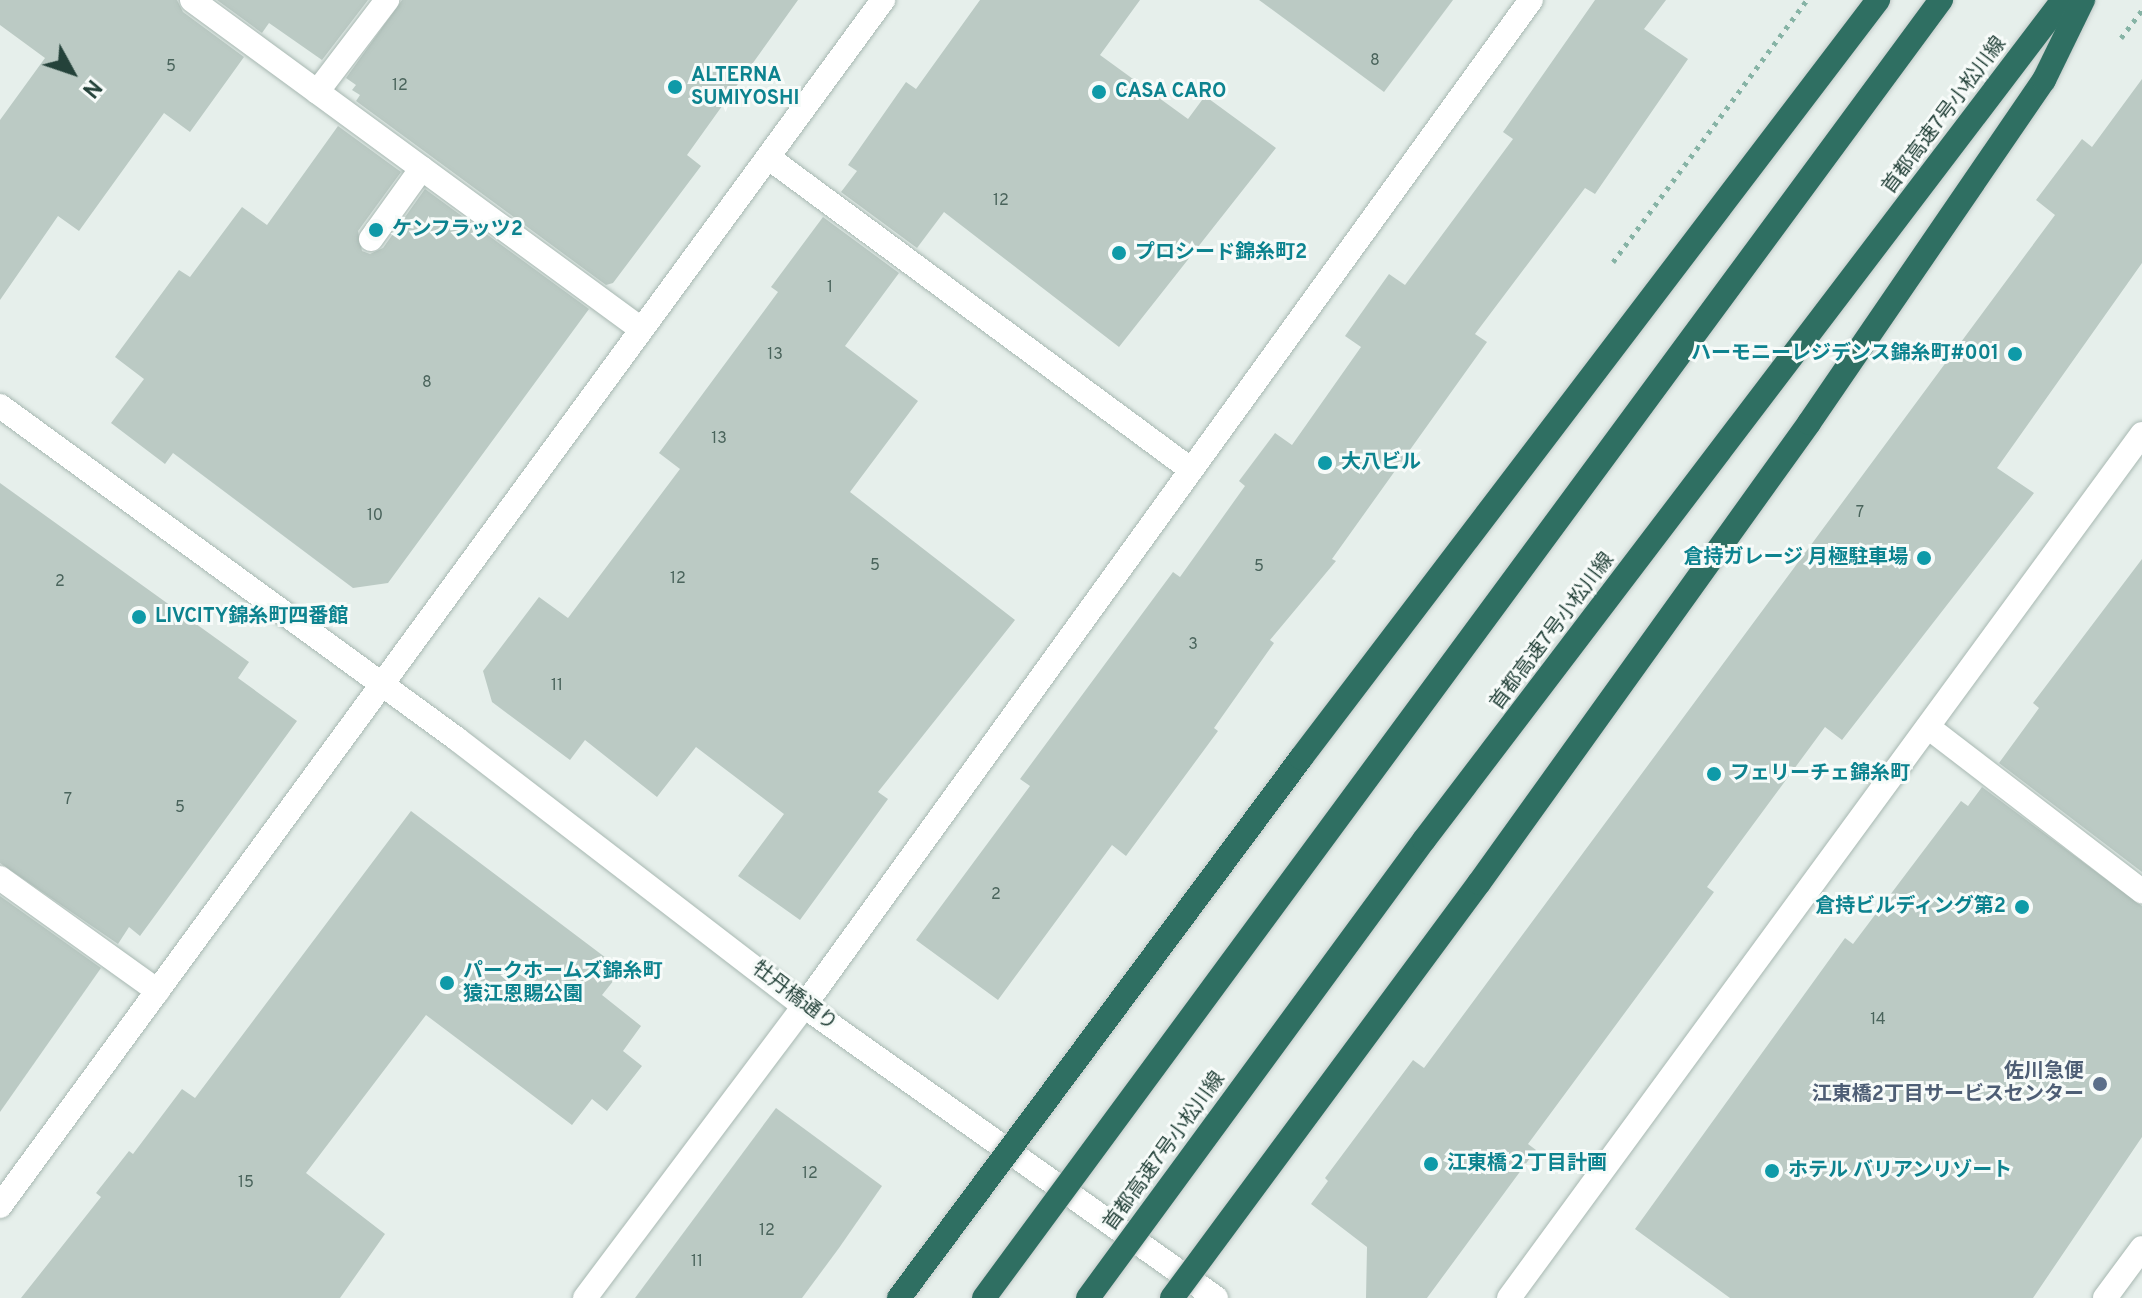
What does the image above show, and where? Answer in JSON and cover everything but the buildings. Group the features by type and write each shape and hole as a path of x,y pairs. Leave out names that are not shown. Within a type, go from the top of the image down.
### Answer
{"highway":[{"path":"899,1298 1311,745 1878,0"},
{"path":"984,1298 1941,0"},
{"name":"首都高速7号小松川線","path":"1088,1298 1424,840 2063,0"},
{"path":"1172,1298 1479,883 1809,423 2044,80 2083,0"}],"street":[{"path":"192,0 641,329"},
{"path":"317,92 387,0"},
{"path":"0,1206 883,0"},
{"path":"585,1298 804,1006 1531,0"},
{"path":"769,158 1190,469"},
{"path":"371,239 422,168"},
{"name":"牡丹橋通り","path":"0,406 382,684 804,1006 1216,1298"},
{"path":"1509,1298 2142,434"},
{"path":"1928,727 2142,891"},
{"path":"0,878 158,991"},
{"path":"2105,1298 2142,1248"}],"place":[{"name":"ALTERNA SUMIYOSHI","path":"675,87"},
{"name":"CASA CARO","path":"1099,92"},
{"name":"ケンフラッツ2","path":"376,230"},
{"name":"プロシード錦糸町2","path":"1119,253"},
{"name":"ハーモニーレジデンス錦糸町#001","path":"2015,354"},
{"name":"大八ビル","path":"1325,463"},
{"name":"倉持ガレージ 月極駐車場","path":"1924,558"},
{"name":"LIVCITY錦糸町四番館","path":"139,617"},
{"name":"フェリーチェ錦糸町","path":"1714,774"},
{"name":"倉持ビルディング第2","path":"2022,907"},
{"name":"パークホームズ錦糸町 猿江恩賜公園","path":"447,983"},
{"name":"佐川急便 江東橋2丁目サービスセンター","path":"2100,1084"},
{"name":"江東橋２丁目計画","path":"1431,1164"},
{"name":"ホテル バリアンリゾート","path":"1772,1171"}]}
